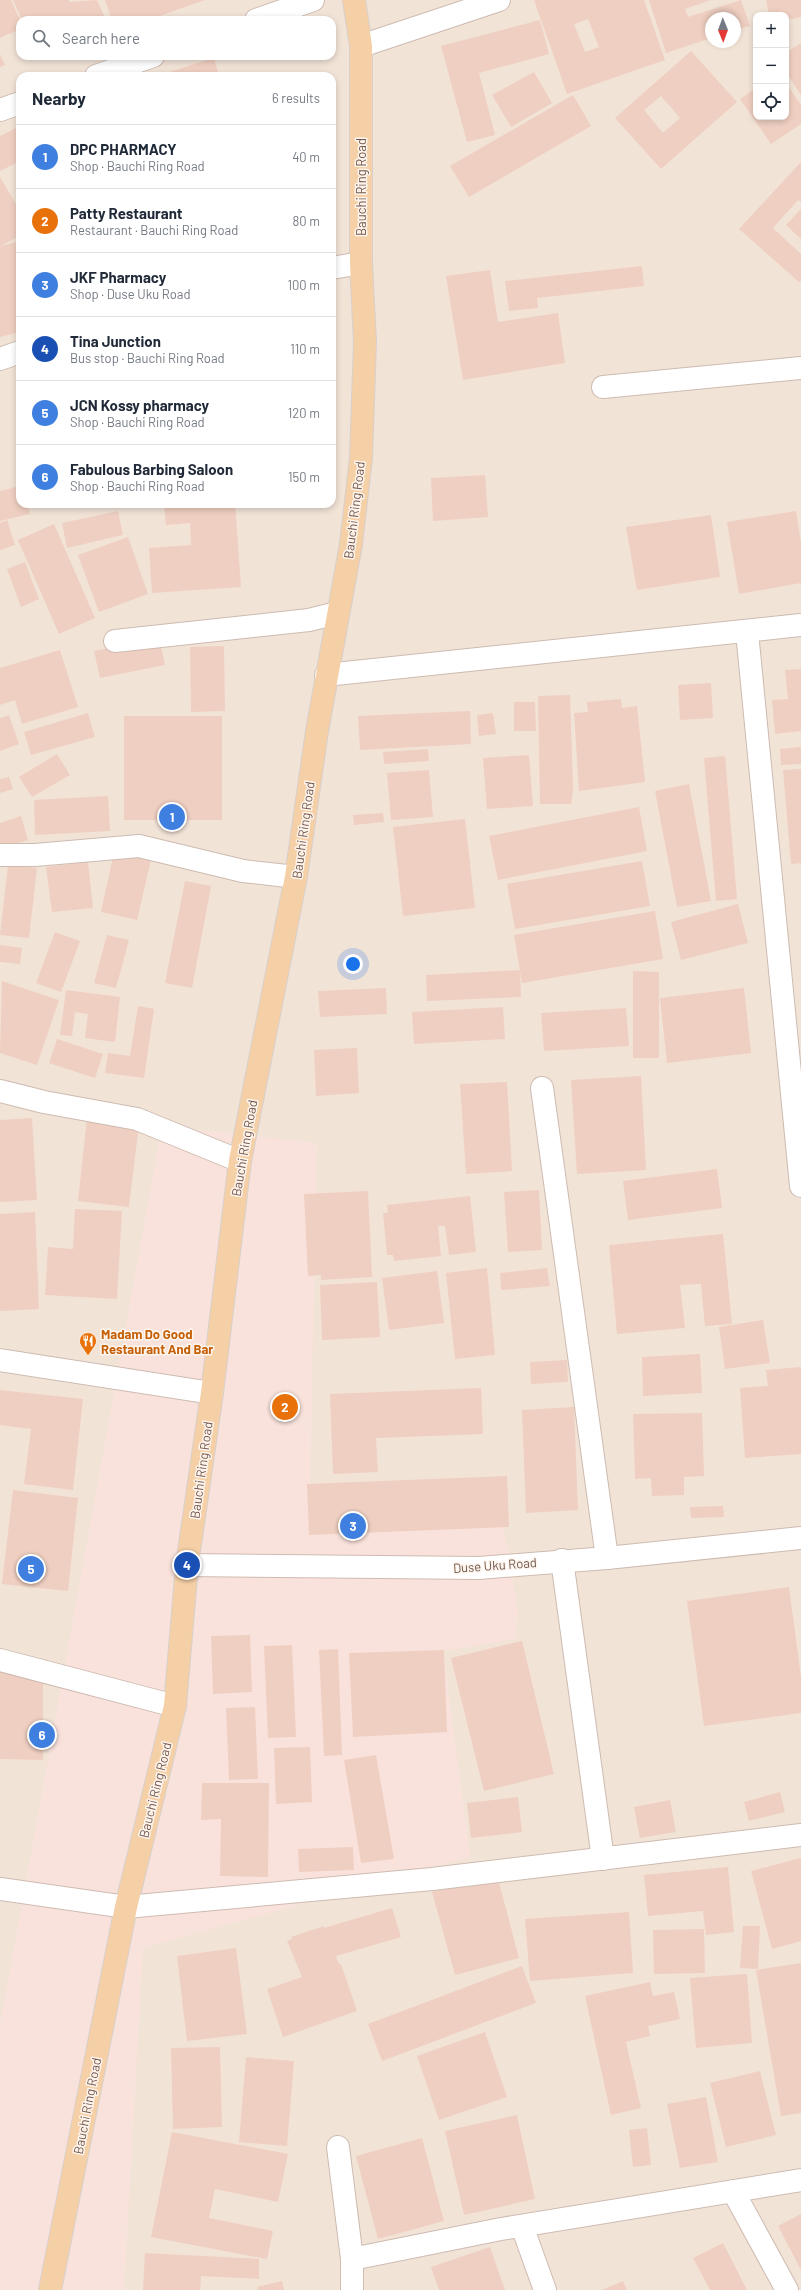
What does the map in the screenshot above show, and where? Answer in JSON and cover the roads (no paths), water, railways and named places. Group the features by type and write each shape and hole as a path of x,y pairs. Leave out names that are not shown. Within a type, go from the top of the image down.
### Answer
{"main road":[{"name":"Bauchi Ring Road","path":"50,2290 126,1907 175,1706 187,1565 212,1393 240,1161 296,877 326,675 350,544 361,458 365,342 361,263 361,46 354,0"}],"street":[{"path":"267,16 313,0"},
{"path":"361,46 499,0"},
{"path":"107,72 142,60"},
{"path":"0,110 16,104"},
{"path":"336,267 361,263"},
{"path":"0,359 16,353"},
{"path":"603,387 801,368"},
{"path":"115,641 309,620 337,613"},
{"path":"326,675 747,632 801,625"},
{"path":"747,632 801,1186"},
{"path":"0,855 35,855 139,846 243,871 296,877"},
{"path":"542,1088 607,1558"},
{"path":"0,1091 44,1102 137,1119 240,1161"},
{"path":"0,1360 212,1393"},
{"name":"Duse Uku Road","path":"187,1565 478,1568 562,1560 607,1558 801,1538"},
{"path":"562,1560 603,1859"},
{"path":"0,1660 175,1706"},
{"path":"0,1889 126,1907 432,1879 801,1835"},
{"path":"338,2147 352,2259 352,2290"},
{"path":"352,2259 522,2226 801,2180"},
{"path":"733,2191 787,2290"},
{"path":"522,2226 545,2290"}],"place":[{"name":"DPC PHARMACY","path":"172,817"},
{"name":"Madam Do Good Restaurant And Bar","path":"88,1356"},
{"name":"Patty Restaurant","path":"285,1407"},
{"name":"JKF Pharmacy","path":"353,1526"},
{"name":"Tina Junction","path":"187,1565"},
{"name":"JCN Kossy pharmacy","path":"31,1569"},
{"name":"Fabulous Barbing Saloon","path":"42,1735"}]}
